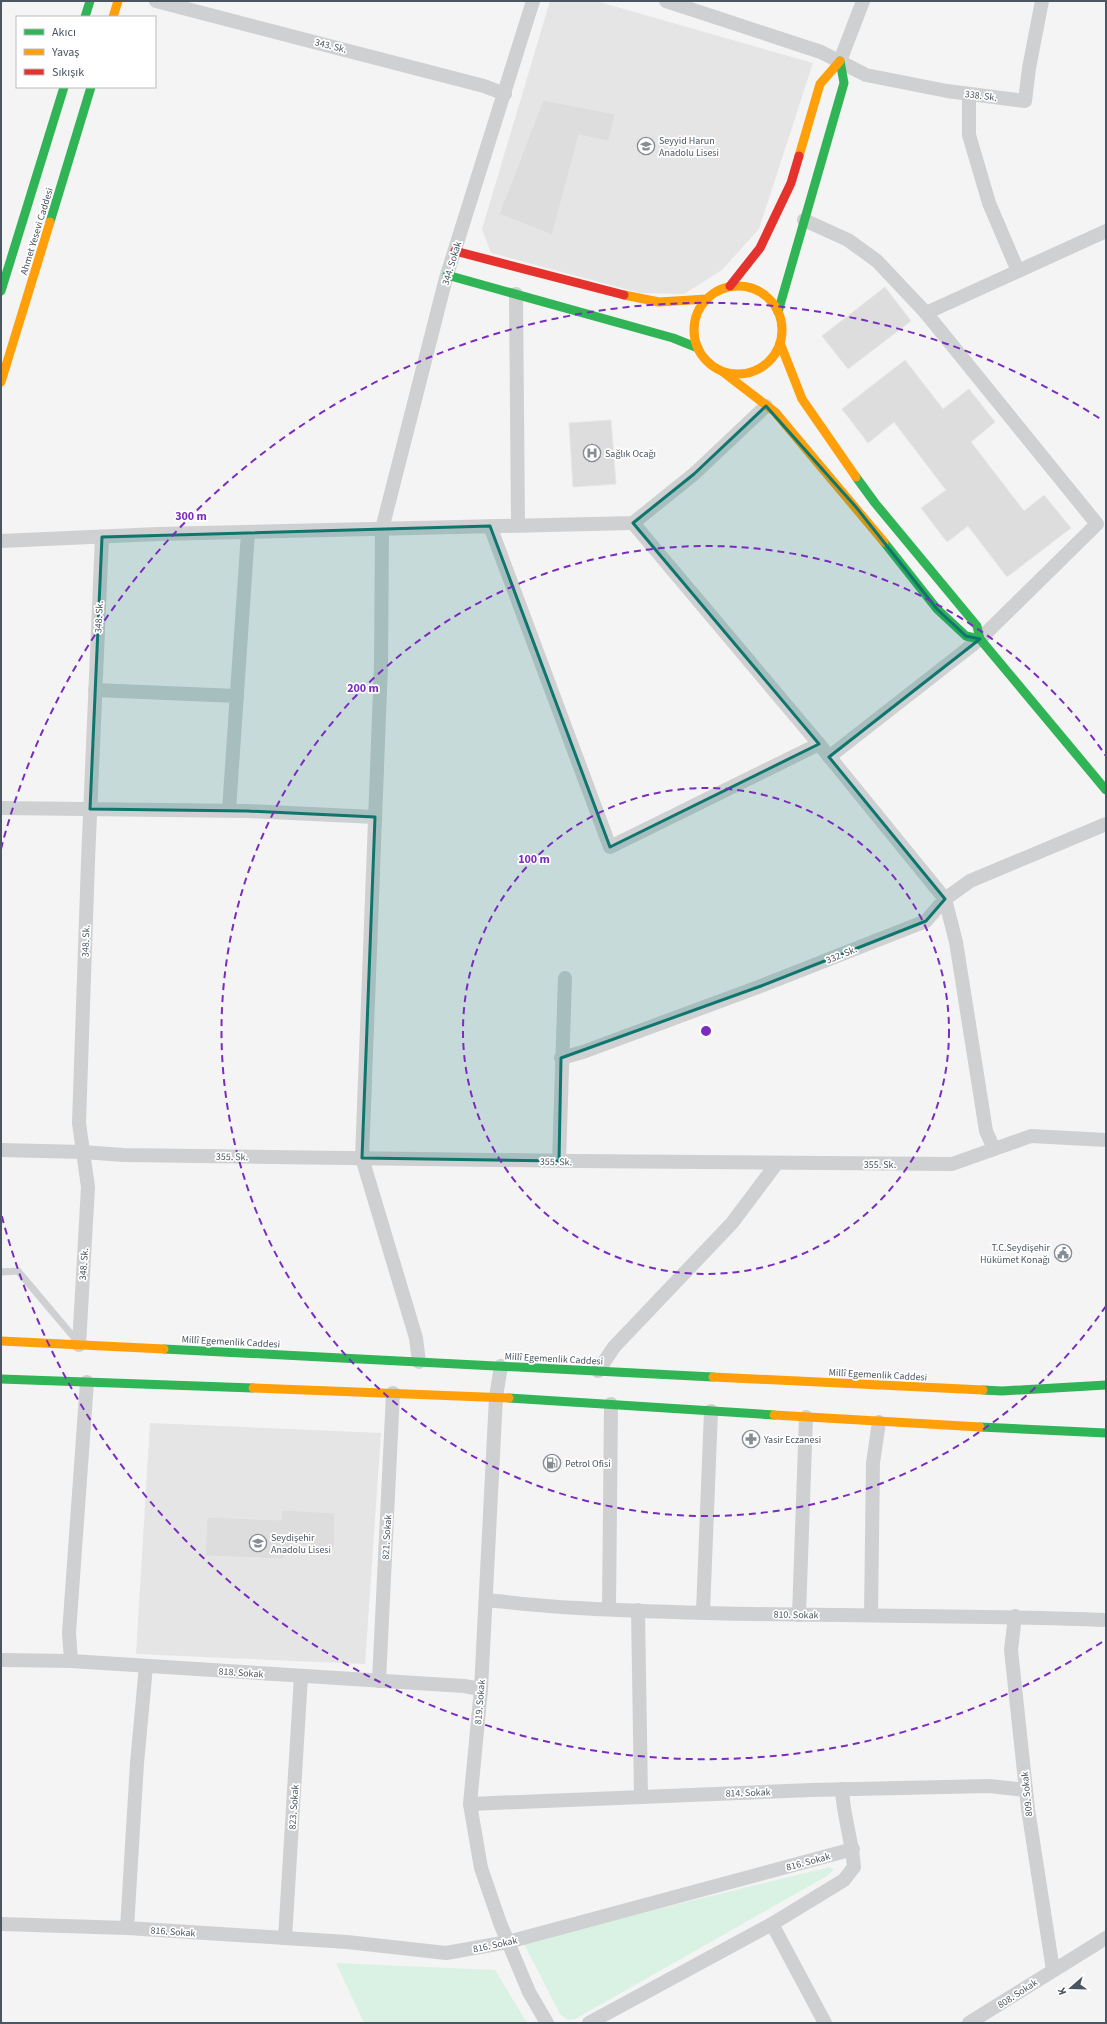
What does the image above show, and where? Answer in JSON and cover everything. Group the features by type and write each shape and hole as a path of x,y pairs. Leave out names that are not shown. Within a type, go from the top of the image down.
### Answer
{"street":[{"path":"85,16 90,1"},
{"path":"113,16 118,1"},
{"name":"343. Sk.","path":"156,1 461,80 505,94"},
{"name":"344. Sokak","path":"419,1362 416,1338 362,1158 381,664 382,529 447,275 533,1"},
{"name":"338. Sk.","path":"666,1 821,52 866,75 969,94 1025,101 1029,68 1042,1"},
{"path":"730,286 760,248 792,183 820,84 840,61 863,1"},
{"path":"778,312 844,83 840,61"},
{"name":"Ahmet Yesevi Caddesi","path":"1,292 64,88"},
{"name":"Ahmet Yesevi Caddesi","path":"1,382 92,88"},
{"path":"969,94 970,135 989,203 1018,271"},
{"path":"804,220 848,240 878,261 926,313 1102,522 980,639 829,757"},
{"path":"926,313 1106,231"},
{"path":"454,251 639,299 659,302 707,299"},
{"path":"447,275 673,338 698,348"},
{"path":"723,372 741,374 758,369 772,358 780,342 782,325 778,312 770,300 756,290 739,286 730,286 722,289 707,299 701,306 694,322 694,331 698,348 708,363 723,372 775,412 856,508 937,609 966,636 980,639"},
{"path":"516,294 518,525"},
{"path":"780,342 802,399 819,426 875,503 977,626 980,639 1106,790"},
{"path":"1,541 102,536 633,523 694,474 766,406"},
{"path":"633,523 819,744 945,899 956,942 986,1131 994,1149"},
{"path":"490,526 610,847 819,744"},
{"path":"229,810 248,532"},
{"name":"348. Sk.","path":"79,1344 88,1187 80,1123 90,809 102,536"},
{"path":"95,690 237,696"},
{"path":"1,808 229,810 375,817"},
{"name":"332. Sk.","path":"561,1058 583,1052 753,989 926,921 945,899 970,881 1106,824"},
{"path":"559,1161 561,1058 565,978"},
{"name":"355. Sk.","path":"1,1150 83,1152 123,1155 559,1161 952,1164 1031,1136 1106,1140"},
{"path":"598,1371 614,1347 732,1223 777,1163"},
{"name":"Millî Egemenlik Caddesi","path":"1,1341 1002,1391 1106,1384"},
{"name":"819. Sokak","path":"501,1366 496,1397 481,1689 470,1804 480,1868 529,1992 547,2023"},
{"path":"1,1379 496,1397 879,1422 1106,1433"},
{"path":"72,1661 69,1633 87,1382"},
{"name":"821. Sokak","path":"379,1681 393,1393"},
{"path":"609,1609 611,1404"},
{"path":"703,1612 710,1411"},
{"path":"799,1615 806,1417"},
{"path":"871,1615 873,1464 879,1422"},
{"name":"810. Sokak","path":"486,1600 638,1610 799,1615 1015,1616 1106,1620"},
{"path":"638,1610 641,1797"},
{"name":"809. Sokak","path":"1015,1616 1011,1650 1026,1790 1053,1970"},
{"name":"818. Sokak","path":"1,1660 72,1661 464,1686 481,1689"},
{"path":"127,1928 137,1763 146,1666"},
{"name":"823. Sokak","path":"285,1938 301,1676"},
{"name":"814. Sokak","path":"470,1804 842,1789 989,1786 1026,1790"},
{"path":"589,2023 772,1924 844,1880 854,1867 853,1849 843,1805 842,1789"},
{"name":"816. Sokak","path":"1,1924 127,1928 347,1942 446,1953 508,1942 853,1849"},
{"path":"772,1924 825,2023"},
{"name":"808. Sokak","path":"969,2023 989,2018 1053,1970 1106,1938"}],"lane":[{"path":"1,1272 18,1271 79,1344"}],"highlighted area":[{"path":"766,406 856,507 937,609 966,636 980,639 829,757 945,899 926,921 761,986 561,1058 559,1161 362,1158 375,817 247,811 90,809 102,537 490,526 610,847 819,744 633,523 694,474"}],"shaded area":[{"name":"Seyyid Harun Anadolu Lisesi","path":"550,1 596,1 813,63 759,229 722,270 684,294 640,293 491,253 482,229"},
{"name":"Seydişehir Anadolu Lisesi","path":"150,1423 381,1433 365,1664 136,1654"}],"green space":[{"path":"830,1867 834,1870 825,1877 575,2019 568,2020 560,2014 523,1942"},
{"path":"336,1963 495,1970 527,2023 364,2023"}],"building":[{"path":"543,100 615,114 609,141 579,135 552,235 499,214"},
{"path":"885,287 911,321 848,369 822,336"},
{"path":"905,360 943,409 969,389 995,422 971,442 1024,511 1044,495 1071,528 1007,577 968,526 947,542 921,508 946,490 894,422 868,443 842,409"},
{"name":"Sağlık Ocağı","path":"611,420 616,484 573,487 569,423"},
{"path":"282,1510 335,1513 334,1550 285,1548 285,1559 205,1556 207,1517 281,1520"}],"traffic: fast":[{"path":"85,16 90,1"},
{"path":"778,312 844,83 840,61"},
{"path":"1,291 64,88"},
{"path":"50,222 91,88"},
{"path":"447,275 673,338 698,348"},
{"path":"856,477 875,503 977,626 980,639 1106,790"},
{"path":"884,542 937,609 966,636 980,639"},
{"path":"164,1349 713,1377"},
{"path":"1,1379 253,1388"},
{"path":"983,1390 1002,1391 1106,1385"},
{"path":"509,1398 774,1415"},
{"path":"980,1427 1106,1433"}],"traffic: slow":[{"path":"113,16 118,1"},
{"path":"799,156 820,84 840,61"},
{"path":"1,382 50,222"},
{"path":"738,286 755,289 769,299 779,313 782,330 779,347 769,361 755,371 738,374 721,371 707,361 697,347 694,330 697,313 707,299 721,289 738,286"},
{"path":"624,295 659,302 707,299"},
{"path":"780,343 802,399 856,477"},
{"path":"723,372 775,412 884,542"},
{"path":"1,1341 164,1349"},
{"path":"713,1377 983,1390"},
{"path":"253,1388 509,1398"},
{"path":"774,1415 980,1427"}],"traffic: jam":[{"path":"730,286 760,248 791,183 799,156"},
{"path":"455,251 624,295"}],"place":[{"name":"Seyyid Harun Anadolu Lisesi","path":"646,146"},
{"name":"Sağlık Ocağı","path":"592,453"},
{"name":"T.C.Seydişehir Hükümet Konağı","path":"1063,1253"},
{"name":"Yasir Eczanesi","path":"751,1439"},
{"name":"Petrol Ofisi","path":"552,1463"},
{"name":"Seydişehir Anadolu Lisesi","path":"258,1543"}]}
